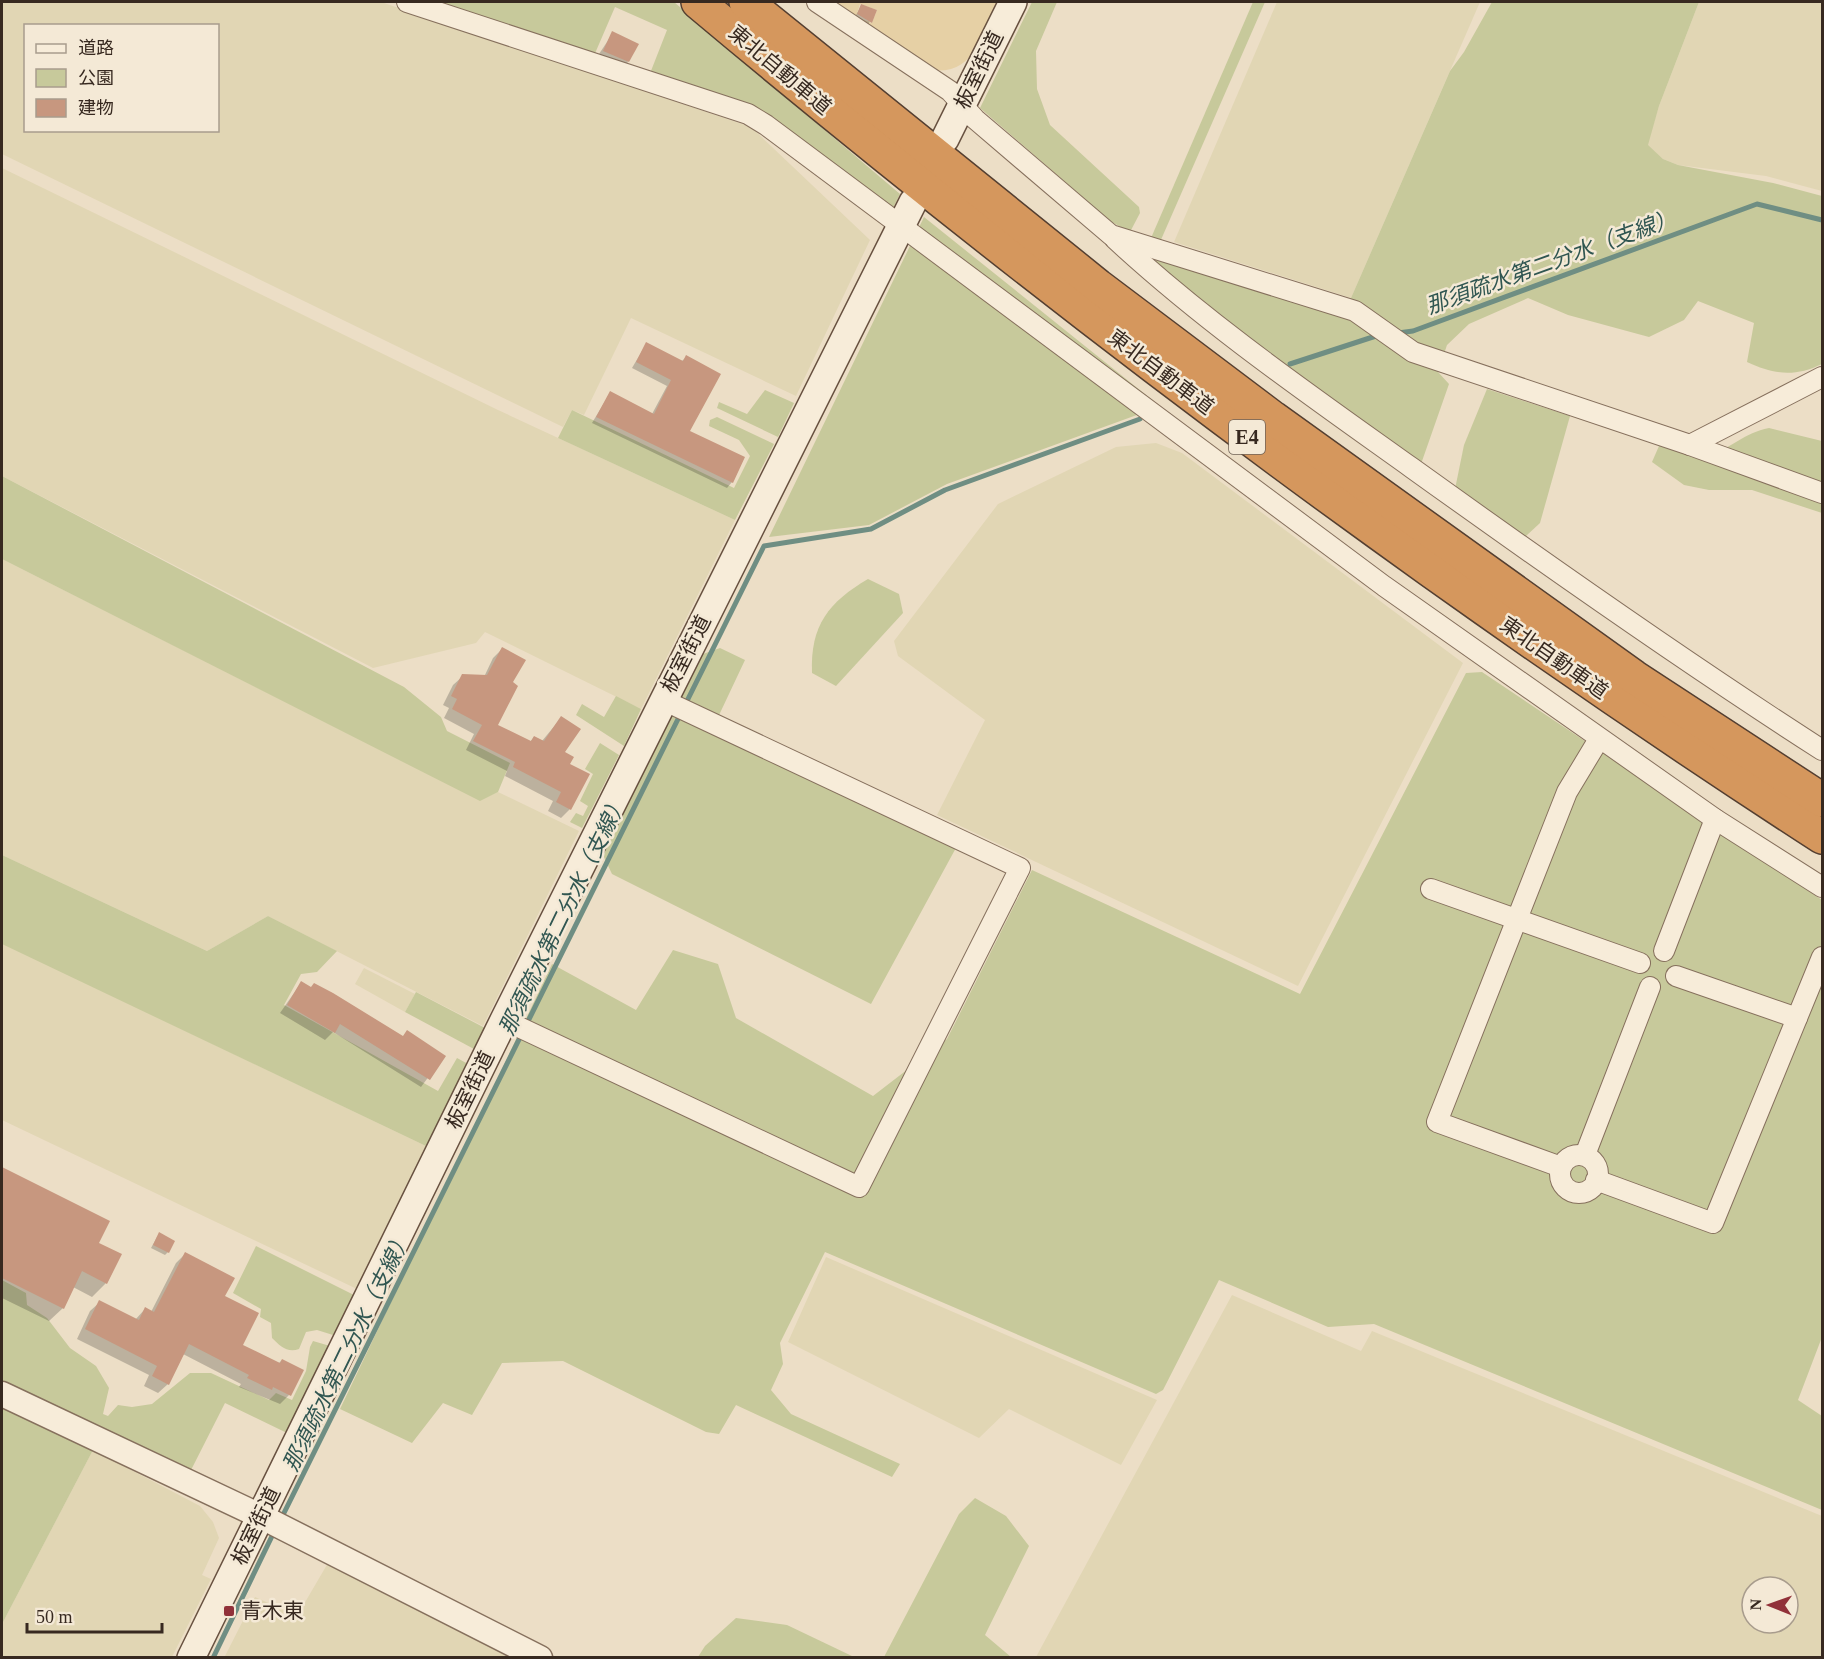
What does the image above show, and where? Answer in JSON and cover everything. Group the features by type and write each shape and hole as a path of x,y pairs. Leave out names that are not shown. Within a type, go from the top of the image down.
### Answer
{"highway":[{"name":"東北自動車道","path":"698,2 811,96 1081,312 1239,430 1425,568 1822,837"},
{"name":"東北自動車道","path":"746,2 1098,286 1273,418 1634,677 1822,800"}],"main road":[{"name":"板室街道","path":"945,139 1013,2"},
{"name":"板室街道","path":"191,1658 504,1020 913,202"}],"street":[{"path":"407,2 747,114 1059,341 1384,586 1715,819 1822,887"},
{"path":"817,2 950,91 975,119 1111,235 1167,287 1270,367 1523,546 1822,750"},
{"path":"1111,235 1355,311 1413,352 1690,445 1822,493"},
{"path":"1690,445 1822,377"},
{"path":"504,1020 859,1187 1020,868 663,700"},
{"path":"1561,1167 1437,1122 1568,792 1599,739"},
{"path":"1664,951 1715,819"},
{"path":"1431,889 1640,963"},
{"path":"1664,951 1674,959 1676,976 1667,987 1650,987 1640,978 1640,963 1652,952 1664,951"},
{"path":"1596,1180 1713,1223 1822,957"},
{"path":"1676,976 1797,1018"},
{"path":"1585,1155 1650,987"},
{"path":"1585,1155 1597,1168 1596,1180 1585,1192 1569,1191 1562,1183 1561,1167 1570,1156 1585,1155"},
{"path":"2,1394 260,1516 540,1658"}],"shaded area":[{"path":"2,2 381,2 751,127 870,240 796,396 631,318 584,415 572,410 563,427 2,154"},
{"path":"1277,2 1480,2 1351,298 1174,242"},
{"path":"1699,2 1822,2 1822,191 1766,176 1678,165 1663,159 1647,145 1659,106"},
{"path":"2,168 498,410 735,520 641,709 485,632 476,643 373,668 2,476"},
{"path":"1156,443 1182,453 1463,663 1298,986 937,815 985,720 898,656 894,641 998,504 1116,447"},
{"path":"2,559 480,800 498,792 579,831 483,1026 268,916 207,951 2,855"},
{"path":"2,943 428,1147 357,1289 2,1120"},
{"path":"364,968 415,994 405,1012 355,984"},
{"path":"826,1257 1157,1400 1121,1465 1009,1409 979,1438 788,1342"},
{"path":"1232,1295 1361,1351 1372,1331 1822,1516 1822,1657 1036,1657"},
{"path":"93,1450 200,1506 213,1522 219,1538 202,1575 211,1579 172,1657 2,1658 2,1624"},
{"path":"328,1563 511,1657 224,1658 255,1597 297,1616"}],"green space":[{"path":"433,2 674,2 900,194 893,208 770,120 649,76 667,30 615,7 593,58"},
{"path":"1032,2 1057,2 1036,51 1037,89 1050,125 1139,207 1140,213 1130,232 1110,221 980,108"},
{"path":"1253,2 1265,2 1160,242 1151,238"},
{"path":"1492,2 1699,2 1659,106 1648,145 1663,159 1678,165 1773,183 1822,196 1822,364 1803,371 1785,373 1767,370 1747,362 1754,323 1698,301 1684,320 1649,337 1568,315 1528,298 1469,324 1447,345 1438,372 1449,384 1421,464 1414,469 1147,263 1153,259 1330,310 1351,298 1450,71 1464,52"},
{"path":"924,217 1156,403 1145,412 947,484 869,525 769,537"},
{"path":"1487,389 1570,416 1540,523 1526,536 1518,538 1454,494 1464,445"},
{"path":"765,390 794,403 778,437 717,408 719,402 747,414"},
{"path":"572,410 734,488 750,456 739,440 709,426 710,420 717,417 774,444 735,520 558,438"},
{"path":"1769,428 1822,441 1822,513 1752,490 1709,490 1684,485 1652,462 1659,446 1673,445 1709,457 1752,433"},
{"path":"2,476 404,687 441,717 447,731 510,763 498,792 480,801 2,559"},
{"path":"868,579 899,594 903,613 836,686 812,673 814,641 819,628 833,606"},
{"path":"720,648 745,660 712,730 957,846 871,1004 612,874 602,853 703,654"},
{"path":"1482,672 1822,900 1822,1337 1798,1400 1822,1416 1822,1510 1374,1324 1328,1327 1219,1280 1163,1390 1156,1394 825,1252 780,1343 783,1364 771,1390 791,1414 900,1464 892,1477 736,1405 719,1434 706,1432 563,1361 502,1363 472,1415 443,1403 412,1443 340,1409 552,964 636,1010 673,950 718,964 736,1018 873,1096 947,1039 1032,870 1300,994 1466,673"},
{"path":"616,696 641,709 624,746 576,715 582,704 604,717"},
{"path":"600,743 619,755 582,828 570,822 576,813 583,816 588,806 580,801 593,774 585,769"},
{"path":"2,855 207,951 268,916 337,951 317,972 301,974 284,1005 438,1091 457,1058 468,1064 428,1147 2,944"},
{"path":"416,992 485,1028 474,1049 405,1012"},
{"path":"256,1246 354,1295 333,1335 317,1330 306,1332 299,1349 287,1349 272,1338 271,1323 260,1317 261,1309 233,1293"},
{"path":"2,1280 26,1293 27,1305 47,1318 70,1348 96,1366 109,1388 103,1414 108,1416 118,1405 132,1407 152,1404 190,1373 211,1373 269,1400 276,1393 292,1400 306,1371 313,1341 330,1346 287,1433 225,1403 188,1476 2,1385"},
{"path":"2,1406 93,1450 2,1624"},
{"path":"975,1498 1006,1516 1029,1546 985,1635 1011,1657 884,1657 959,1514"},
{"path":"736,1618 787,1625 854,1657 698,1657 705,1646"}],"sand":[{"path":"832,2 998,2 981,40 967,60 957,67 930,70","holes":["860,4 877,10 872,23 856,17"]}],"building":[{"path":"861,4 877,10 872,23 857,14"},
{"path":"612,31 639,44 629,62 603,51"},
{"path":"646,342 683,361 686,355 721,374 690,431 745,457 733,483 596,417 610,391 654,414 671,380 636,362"},
{"path":"502,647 526,660 513,682 518,686 498,725 531,741 534,736 544,741 561,716 581,729 565,752 574,757 570,764 590,774 571,810 556,802 561,792 513,767 515,762 473,741 482,725 452,709 457,699 451,696 462,674 487,675"},
{"path":"301,981 311,987 314,983 333,993 403,1036 407,1030 446,1056 430,1080 340,1024 335,1033 287,1005"},
{"path":"2,1167 110,1221 99,1243 122,1254 107,1284 82,1271 64,1309 2,1278"},
{"path":"159,1232 175,1241 169,1253 153,1245"},
{"path":"185,1252 235,1278 225,1296 259,1313 243,1345 280,1363 282,1359 304,1370 291,1396 247,1378 249,1375 189,1344 169,1385 152,1376 157,1366 85,1329 99,1300 139,1320 145,1307 154,1312"}],"waterway":[{"name":"那須疏水第二分水（支線）","path":"1398,333 1413,331 1757,204 1822,220"},
{"name":"那須疏水第二分水（支線）","path":"1290,364 1379,335"},
{"name":"那須疏水第二分水（支線）","path":"685,705 764,546 871,529 945,490 1140,419"},
{"name":"那須疏水第二分水（支線）","path":"281,1519 681,713"},
{"name":"那須疏水第二分水（支線）","path":"213,1658 275,1530"}],"place":[{"name":"青木東","path":"229,1611"}]}
